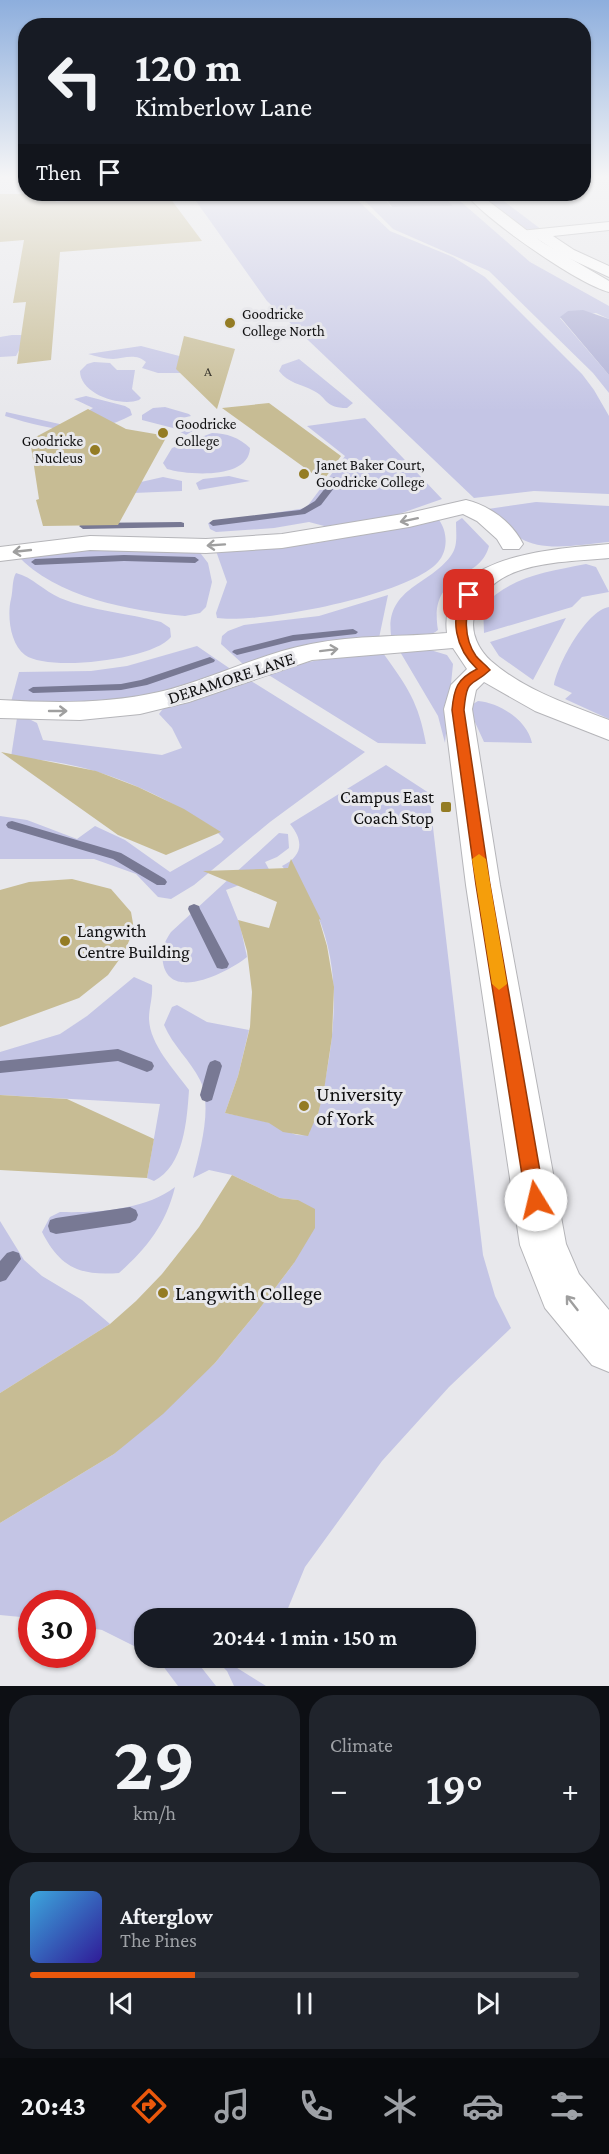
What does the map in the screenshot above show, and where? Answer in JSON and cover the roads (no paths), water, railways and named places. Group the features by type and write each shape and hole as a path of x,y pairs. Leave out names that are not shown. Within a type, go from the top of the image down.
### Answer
{"street":[{"path":"546,254 609,287"},
{"path":"570,254 609,272"},
{"path":"0,554 90,543 206,546 282,541 469,509 473,518 497,539 511,544 530,561"},
{"path":"609,551 530,561 493,571 475,586 464,602 461,612 463,639 470,656 484,670 542,703 609,731"},
{"name":"DERAMORE LANE","path":"0,709 58,712 108,709 160,701 277,660 312,652 463,639"},
{"path":"484,670 467,678 459,692 458,710 483,885 543,1245 562,1291 609,1348"}],"waterway":[{"path":"213,523 302,512 318,503 337,479"},
{"path":"83,526 181,525"},
{"path":"35,562 124,558 195,560"},
{"path":"237,652 293,638 353,632"},
{"path":"33,690 121,687 143,683 210,660"},
{"path":"12,825 117,856 161,882"},
{"path":"194,909 222,964"},
{"path":"0,1067 118,1055 147,1066"},
{"path":"207,1095 215,1066"},
{"path":"56,1226 130,1215"},
{"path":"0,1274 13,1259"}],"place":[{"name":"Goodricke College North","path":"230,323"},
{"name":"Goodricke College","path":"163,433"},
{"name":"Goodricke Nucleus","path":"95,450"},
{"name":"Janet Baker Court, Goodricke College","path":"304,474"},
{"name":"Campus East Coach Stop","path":"446,807"},
{"name":"Langwith Centre Building","path":"65,941"},
{"name":"University of York","path":"304,1106"},
{"name":"Langwith College","path":"163,1293"}]}
